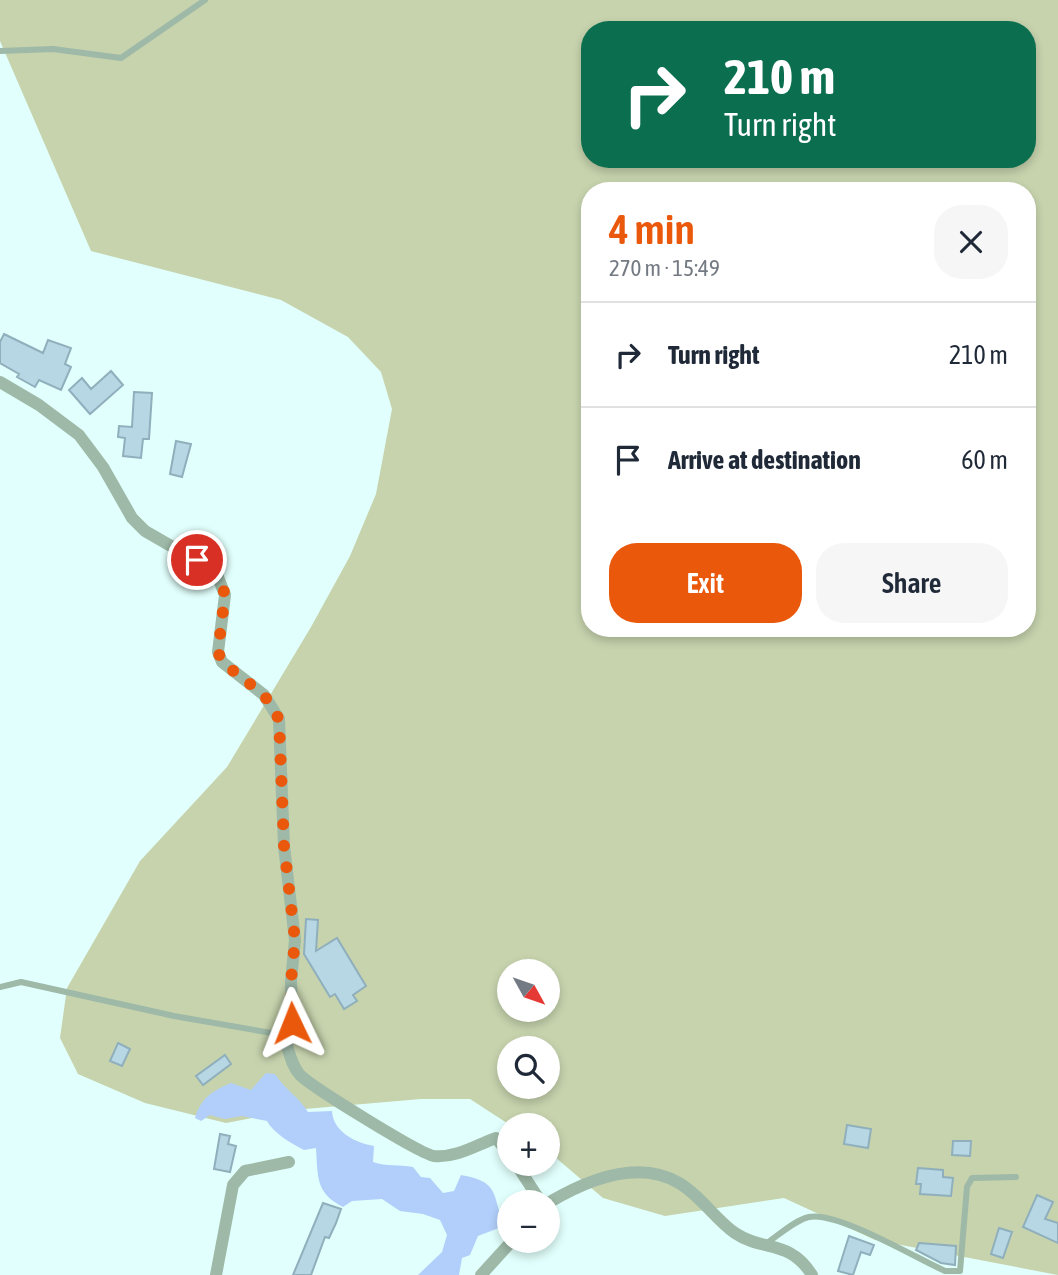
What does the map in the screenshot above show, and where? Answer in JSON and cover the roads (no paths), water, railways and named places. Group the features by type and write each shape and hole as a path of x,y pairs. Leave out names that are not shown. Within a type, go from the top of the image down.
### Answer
{"street":[{"path":"0,382 39,405 79,435 103,467 132,518 145,531 216,572 225,594 218,652 222,662 264,695 279,719 284,846 295,940 291,981 292,1023 283,1035 292,1063 300,1075 413,1149 434,1156 459,1154 497,1139"},
{"path":"216,1275 233,1185 245,1171 289,1162"},
{"path":"560,1196 579,1185 625,1172 660,1175 679,1183 737,1234 797,1256 812,1275"},
{"path":"481,1275 501,1253"}],"lane":[{"path":"0,51 53,49 121,58 205,0"},
{"path":"0,986 21,982 174,1016 283,1035"},
{"path":"767,1243 806,1217 817,1216 853,1227 945,1271 960,1271 967,1186 972,1178 1016,1177"}],"water":[{"path":"266,1073 275,1074 308,1112 332,1111 341,1131 360,1142 374,1146 373,1162 413,1167 421,1177 430,1178 443,1193 454,1191 461,1175 482,1181 488,1185 495,1197 497,1229 478,1236 470,1255 462,1258 459,1275 418,1275 442,1252 447,1235 440,1220 423,1214 400,1211 382,1199 352,1201 343,1207 323,1190 318,1175 316,1148 304,1150 278,1134 267,1121 242,1116 225,1119 210,1115 201,1121 195,1118 204,1100 231,1083 251,1090"}]}
